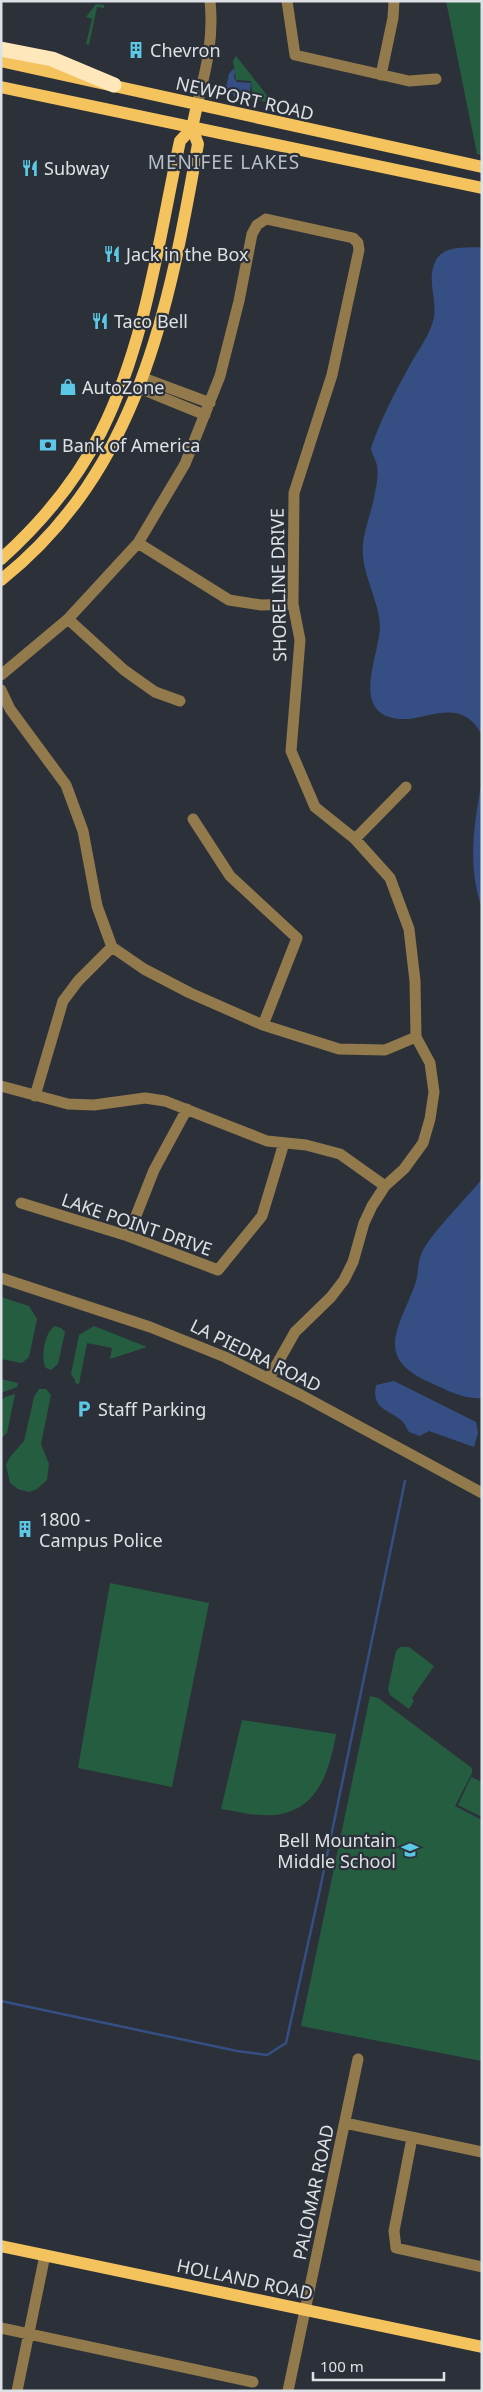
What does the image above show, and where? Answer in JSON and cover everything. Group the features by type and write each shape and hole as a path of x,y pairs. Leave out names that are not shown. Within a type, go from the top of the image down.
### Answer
{"highway":[{"path":"1,49 52,59 114,85"}],"main road":[{"name":"NEWPORT ROAD","path":"1,61 482,167"},
{"path":"1,87 482,188"},
{"path":"1,580 40,544 60,521 100,467 118,436 141,383 163,311 197,147 192,128 197,105"},
{"path":"1,559 37,524 60,497 100,434 126,372 146,301 180,141 192,128"},
{"path":"141,383 136,370 150,319 146,301"},
{"path":"100,467 101,453 128,392 129,381 126,372"},
{"name":"HOLLAND ROAD","path":"1,2246 482,2347"}],"street":[{"path":"197,105 210,51 210,1"},
{"path":"287,1 295,55 409,81 436,79"},
{"path":"381,75 393,18 394,1"},
{"name":"SHORELINE DRIVE","path":"210,403 228,345 252,234 257,224 266,219 353,238 358,244 359,250 332,376 294,493 293,604 300,640 291,751 315,807 355,839 390,878 409,929 416,981 416,1038 430,1063 434,1092 430,1119 423,1143 404,1169 385,1186 372,1206 364,1223 353,1262 344,1280 331,1297 295,1332 269,1378"},
{"path":"1,675 68,619 138,543 186,464 210,403 141,383"},
{"path":"141,383 205,415"},
{"path":"138,543 229,600 261,605 293,604"},
{"path":"68,619 124,670 155,692 180,701"},
{"path":"1,690 10,709 66,785 83,831 97,906 112,947 144,969 190,993 263,1025 339,1049 385,1050 416,1038"},
{"path":"355,839 406,787"},
{"path":"192,819 230,876 297,938 263,1025"},
{"path":"35,1096 64,1001 78,980 112,947"},
{"path":"1,1086 68,1104 94,1105 145,1098 165,1101 267,1141 306,1145 340,1154 385,1186"},
{"path":"128,1236 154,1170 187,1109"},
{"name":"LAKE POINT DRIVE","path":"21,1203 128,1236 218,1270 262,1216 284,1144"},
{"name":"LA PIEDRA ROAD","path":"1,1278 182,1338 269,1378 482,1493"},
{"name":"PALOMAR ROAD","path":"288,2391 358,2059"},
{"path":"345,2123 482,2152"},
{"path":"412,2138 394,2231 396,2248 482,2267"},
{"path":"16,2391 45,2255"},
{"path":"1,2328 253,2382"}],"green space":[{"path":"446,1 482,1 482,155 477,154"},
{"path":"96,4 104,5 104,8 97,7 89,45 86,44 92,19 86,17"},
{"path":"236,56 270,99 268,101 264,102 253,97 251,81 236,80 233,61"},
{"path":"1,1297 29,1306 37,1319 29,1357 22,1363 1,1359"},
{"path":"55,1326 65,1332 58,1364 51,1370 46,1368 44,1364 44,1345 51,1329"},
{"path":"94,1326 147,1347 110,1359 112,1348 87,1343 79,1384 75,1383 71,1374 79,1335"},
{"path":"1,1379 18,1383 17,1387 1,1393"},
{"path":"39,1389 46,1389 51,1395 41,1444 49,1464 47,1480 37,1489 29,1492 18,1489 10,1483 6,1465 10,1457 24,1441 34,1397"},
{"path":"15,1394 7,1433 1,1438 2,1400"},
{"path":"110,1583 209,1603 172,1787 78,1768"},
{"path":"400,1647 409,1647 434,1666 412,1698 414,1701 409,1709 390,1695 388,1689 396,1651"},
{"name":"Bell Mountain Middle School","path":"370,1696 378,1698 472,1768 472,1773 455,1806 482,1820 482,2061 301,2026"},
{"path":"242,1720 336,1734 329,1765 316,1791 307,1802 295,1810 280,1814 258,1815 221,1809"},
{"path":"471,1777 482,1782 482,1817 458,1805"}],"water":[{"path":"233,69 235,70 234,78 237,82 251,83 250,92 253,98 251,100 243,96 234,97 231,90 226,87 229,74"},
{"path":"482,247 482,735 472,722 462,715 450,712 401,719 389,717 378,710 372,701 370,690 371,677 380,626 377,608 364,565 363,548 365,532 374,500 377,477 377,465 371,448 389,406 427,336 432,323 435,310 432,281 433,267 440,255 445,252 456,248"},
{"path":"482,780 482,908 477,892 473,845"},
{"path":"482,1179 482,1398 475,1398 456,1394 414,1374 403,1365 397,1355 395,1344 401,1320 415,1285 423,1250 443,1223"},
{"path":"394,1381 476,1422 478,1433 474,1447 429,1431 420,1436 409,1432 402,1421 382,1408 376,1399 376,1385"}],"waterway":[{"path":"1,2001 237,2051 267,2055 286,2043 405,1481"}],"place":[{"name":"Chevron","path":"136,50"},
{"name":"Subway","path":"30,168"},
{"name":"Jack in the Box","path":"112,254"},
{"name":"Taco Bell","path":"100,321"},
{"name":"AutoZone","path":"68,387"},
{"name":"Bank of America","path":"48,445"},
{"name":"Staff Parking","path":"84,1409"},
{"name":"1800 - Campus Police","path":"25,1529"},
{"name":"Bell Mountain Middle School","path":"410,1850"}],"district":[{"name":"MENIFEE LAKES","path":"224,162"}]}
